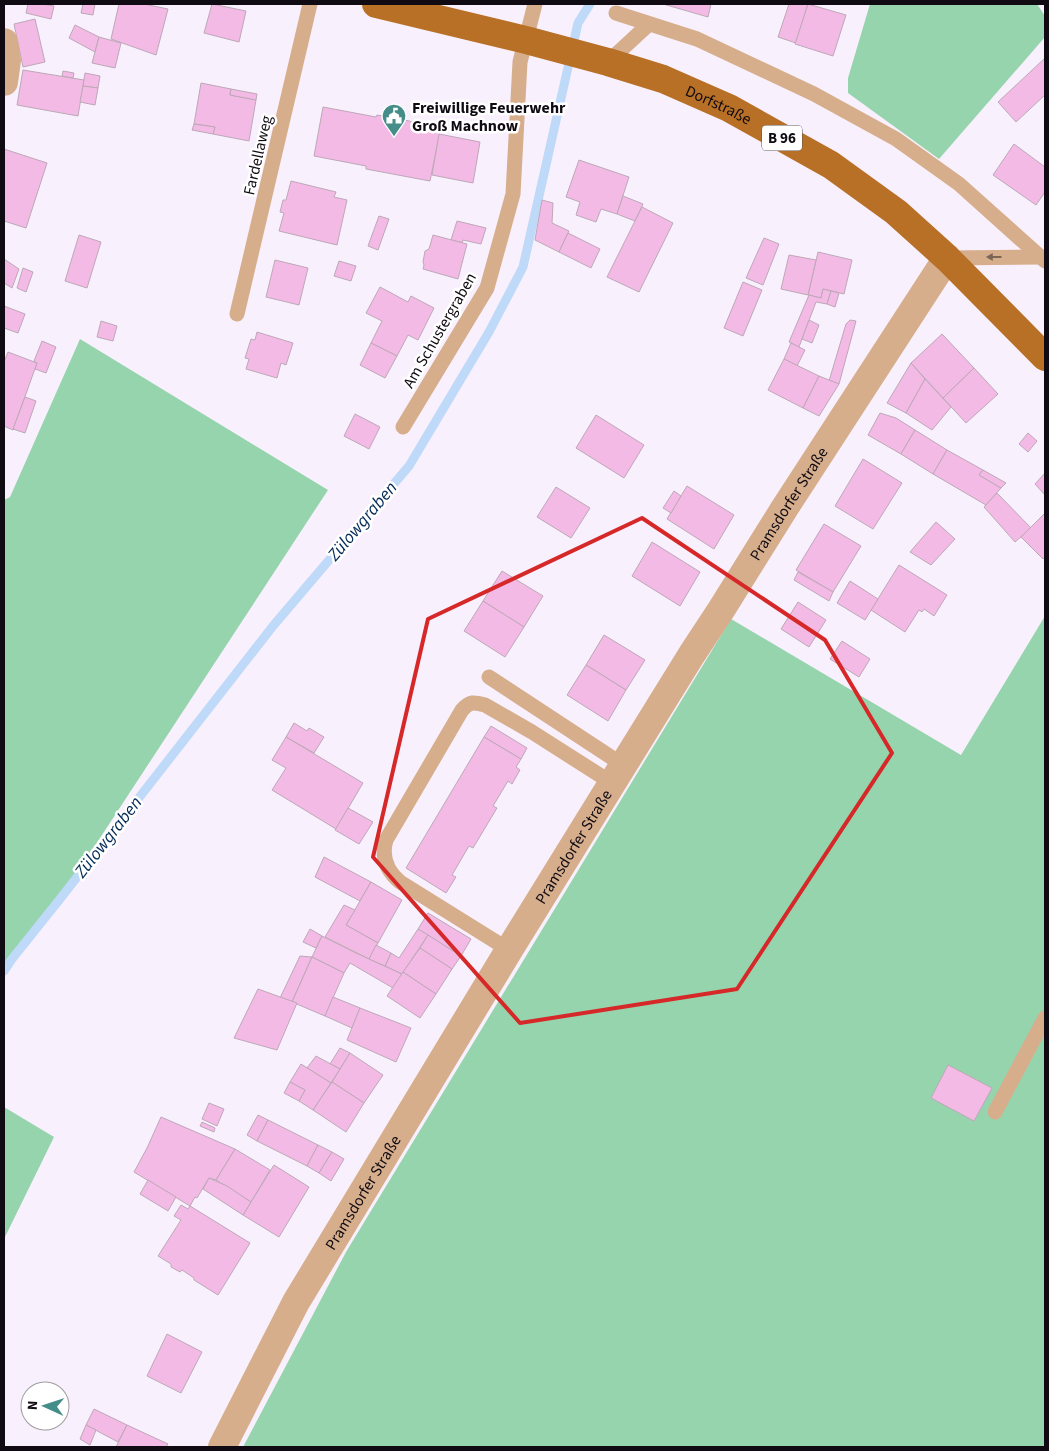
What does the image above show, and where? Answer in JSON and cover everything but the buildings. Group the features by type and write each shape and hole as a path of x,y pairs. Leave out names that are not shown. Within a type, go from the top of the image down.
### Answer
{"main road":[{"name":"Dorfstraße","path":"376,4 601,60 663,79 729,108 831,166 896,212 947,258 1045,357"}],"street":[{"path":"4,42 7,60 4,82"},
{"name":"Pramsdorfer Straße","path":"222,1447 296,1302 509,950 692,654 947,258"}],"lane":[{"name":"Fardellaweg","path":"237,314 310,4"},
{"name":"Am Schustergraben","path":"403,427 487,288 513,194 520,62 535,4"},
{"path":"616,13 697,39 814,94 896,139 959,184 1044,259"},
{"path":"601,60 649,24"},
{"path":"947,258 1044,259"},
{"path":"489,677 618,774"},
{"path":"509,950 400,882 392,875 386,862 384,847 386,840 462,710 467,704 476,702 485,705 532,732 618,774"},
{"path":"995,1112 1045,1018"}],"highlighted area":[{"path":"642,518 825,640 892,753 737,989 520,1023 373,857 428,619"}],"green space":[{"path":"870,4 1037,4 1045,16 1045,37 939,159 848,93 848,78"},
{"path":"80,339 328,490 60,899 4,971 4,500 10,497"},
{"path":"1045,616 1045,1447 243,1447 346,1252 731,619 961,755"},
{"path":"4,1107 54,1137 4,1239"}],"waterway":[{"name":"Zülowgraben","path":"4,971 273,626 409,466 489,332 523,267 578,23 590,4"}],"place":[{"name":"Freiwillige Feuerwehr Groß Machnow","path":"394,137"}]}
